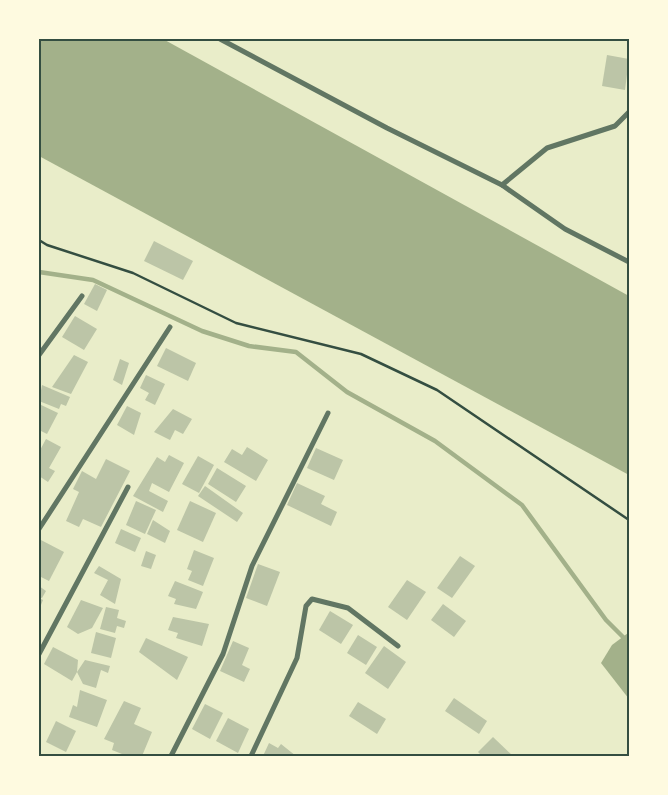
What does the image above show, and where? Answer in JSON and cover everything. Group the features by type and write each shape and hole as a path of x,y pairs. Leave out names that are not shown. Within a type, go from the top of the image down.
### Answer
{"street":[{"path":"220,39 387,128 502,185 565,229 629,262"},
{"path":"502,185 547,148 615,126 629,112"},
{"path":"39,355 82,296"},
{"path":"39,529 170,326"},
{"path":"171,756 223,654 252,566 328,413"},
{"path":"39,654 128,487"},
{"path":"251,756 297,658 306,606 312,599 348,608 398,646"}],"path":[{"path":"39,240 47,245 133,274 236,323 361,354 437,390 629,520"}],"shaded area":[{"path":"39,39 163,39 629,296 629,475 39,156"},
{"path":"628,633 629,699 601,663 612,645"}],"building":[{"path":"607,55 629,59 625,90 602,86"},
{"path":"154,241 193,261 183,280 144,261"},
{"path":"95,284 107,290 97,311 84,304"},
{"path":"75,316 97,329 84,350 62,337"},
{"path":"166,348 196,363 188,381 157,366"},
{"path":"74,355 88,362 71,394 52,387"},
{"path":"120,359 129,363 122,385 113,380"},
{"path":"146,375 165,384 155,405 145,400 149,393 140,388"},
{"path":"42,385 70,397 66,406 61,404 59,409 39,401"},
{"path":"39,404 58,413 47,434 39,430"},
{"path":"127,406 141,413 134,435 117,425"},
{"path":"173,409 192,419 183,434 175,430 170,440 154,432"},
{"path":"46,439 61,447 49,468 55,471 48,482 39,476 39,452"},
{"path":"247,447 268,460 256,481 224,462 232,449 242,455"},
{"path":"316,448 343,460 334,480 307,468"},
{"path":"169,455 184,463 169,492 152,483 149,491 168,501 163,512 133,496 157,457 165,462"},
{"path":"198,456 214,465 199,493 182,484"},
{"path":"106,459 130,471 101,527 83,519 79,527 66,521 79,492 73,489 82,471 96,479"},
{"path":"217,468 246,486 236,502 208,484"},
{"path":"297,483 325,496 321,504 337,512 331,526 287,505"},
{"path":"205,486 243,513 237,522 198,496"},
{"path":"136,501 156,510 145,534 126,525"},
{"path":"190,501 216,513 203,542 177,530"},
{"path":"153,520 170,531 165,543 147,534"},
{"path":"121,529 141,538 135,552 115,543"},
{"path":"39,539 64,552 49,581 39,576"},
{"path":"194,550 214,558 203,586 188,580 192,571 187,569"},
{"path":"146,551 156,555 151,569 141,566"},
{"path":"460,556 475,566 452,598 437,588"},
{"path":"258,564 280,572 267,606 246,598"},
{"path":"99,566 121,579 115,604 100,595 108,580 94,573"},
{"path":"407,580 426,592 407,620 388,607"},
{"path":"175,581 203,592 196,609 174,604 176,599 168,596"},
{"path":"39,586 46,591 42,598 39,597"},
{"path":"39,598 43,600 39,610"},
{"path":"81,600 103,608 92,628 78,634 67,627"},
{"path":"443,604 466,621 454,637 431,620"},
{"path":"106,607 119,610 117,618 126,621 124,628 117,626 115,633 100,629"},
{"path":"330,611 353,625 341,644 319,630"},
{"path":"173,617 209,624 202,646 176,638 178,633 168,630"},
{"path":"96,632 116,638 111,658 91,653"},
{"path":"358,635 377,647 366,665 347,653"},
{"path":"146,638 188,657 177,680 139,652"},
{"path":"233,641 249,648 242,665 250,669 244,682 220,671"},
{"path":"384,646 406,662 388,689 365,673"},
{"path":"53,647 78,660 77,672 72,681 44,664"},
{"path":"85,660 110,666 108,673 101,670 96,688 83,684 77,672"},
{"path":"80,690 107,700 97,727 69,717 73,705 77,707"},
{"path":"454,698 487,721 479,734 445,711"},
{"path":"124,701 141,708 134,724 152,732 142,756 127,756 112,750 114,743 104,739"},
{"path":"358,702 386,719 377,734 349,716"},
{"path":"205,704 223,713 210,739 192,729"},
{"path":"228,718 249,729 238,753 216,741"},
{"path":"56,721 76,731 66,752 46,742"},
{"path":"493,737 513,756 482,756 478,752"},
{"path":"269,743 278,748 281,744 296,756 263,756"}],"waterway":[{"path":"39,272 93,280 202,331 249,346 296,352 347,392 435,441 522,505 606,620 624,638"}]}
